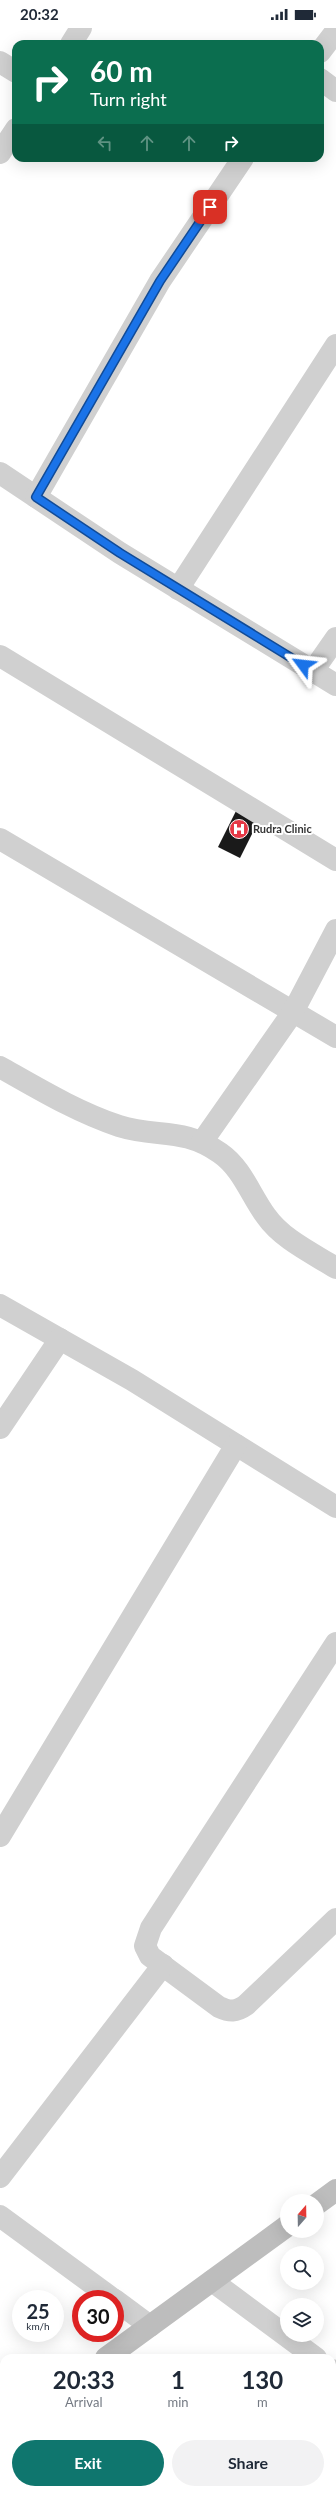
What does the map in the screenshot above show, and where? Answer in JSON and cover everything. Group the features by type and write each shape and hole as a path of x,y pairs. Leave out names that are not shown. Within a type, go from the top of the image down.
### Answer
{"street":[{"path":"74,40 81,28"},
{"path":"324,47 336,31"},
{"path":"0,62 12,70"},
{"path":"324,82 336,91"},
{"path":"0,153 12,134"},
{"path":"36,497 160,281 240,162"},
{"path":"178,589 336,345"},
{"path":"0,473 178,589 336,685"},
{"path":"313,671 336,638"},
{"path":"0,656 336,860"},
{"path":"0,840 336,1037"},
{"path":"202,1142 293,1012 336,930"},
{"path":"0,1068 83,1113 121,1126 183,1135 202,1142 221,1154 239,1172 266,1217 282,1233 336,1268"},
{"path":"0,1305 132,1380 336,1507"},
{"path":"0,1428 60,1339"},
{"path":"0,1836 236,1444"},
{"path":"336,1643 151,1928 145,1946 150,1956 219,2007 228,2011 237,2011 246,2005 336,1919"},
{"path":"0,2177 162,1965"},
{"path":"324,2199 336,2190"},
{"path":"0,2216 100,2290"},
{"path":"112,2354 280,2231"},
{"path":"212,2281 311,2354"},
{"path":"124,2307 150,2326"}],"building":[{"path":"237,809 259,820 240,858 218,847"}],"place":[{"name":"Rudra Clinic","path":"239,829"}],"route":[{"path":"210,207 160,281 36,497 120,553 271,647 303,665"}]}
